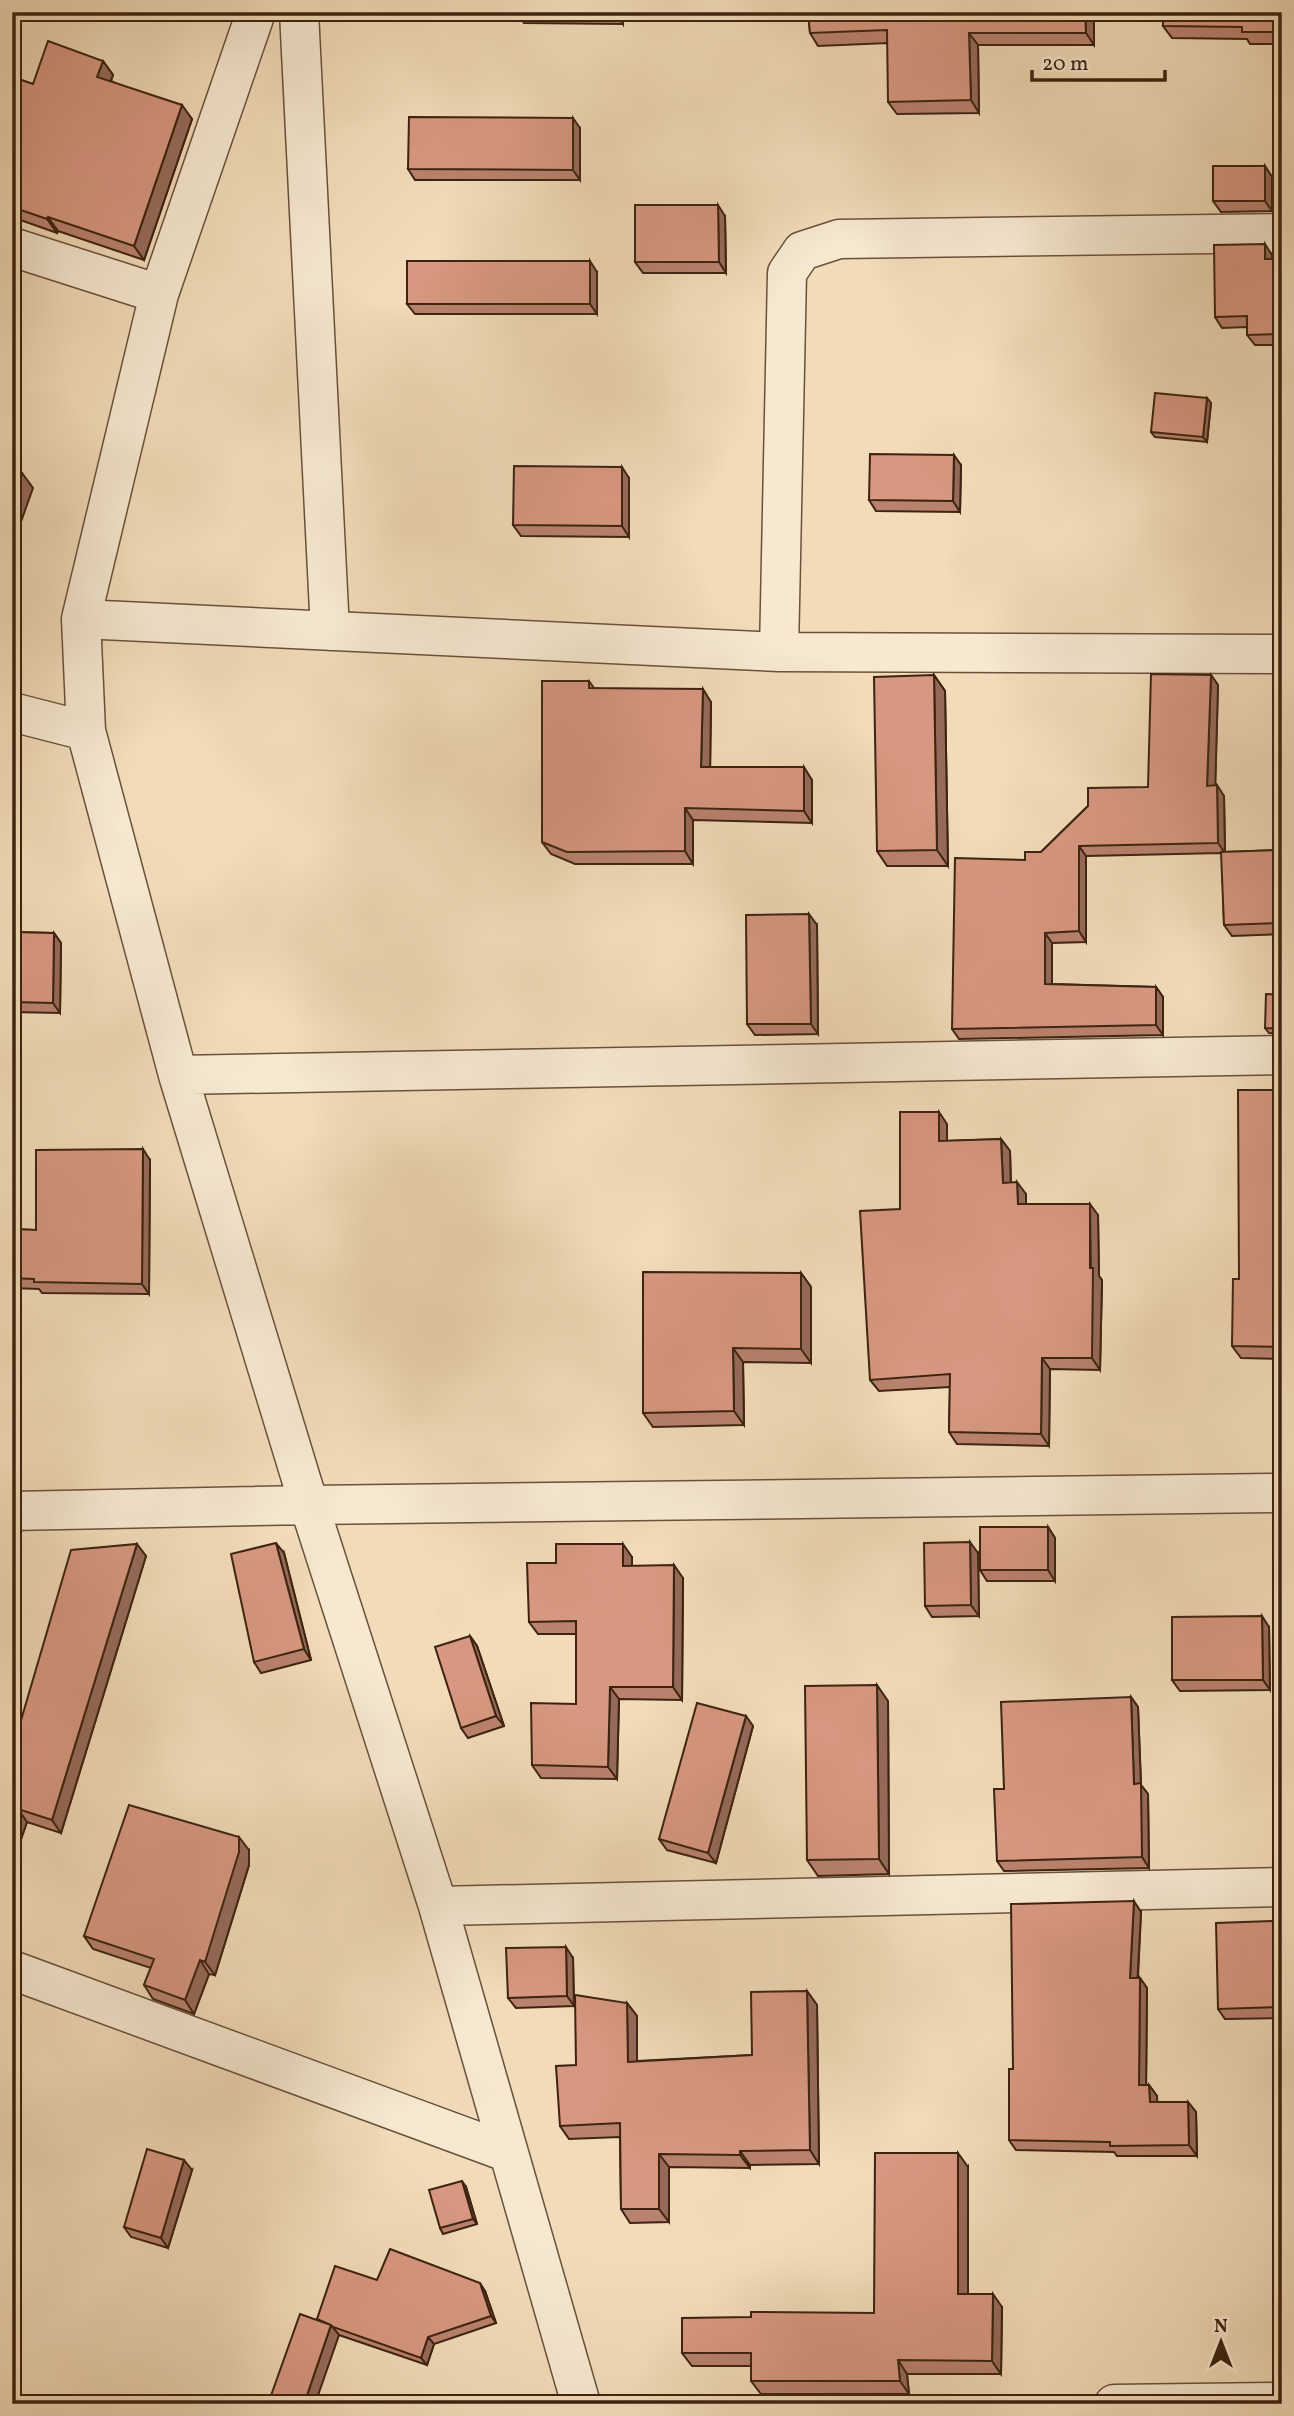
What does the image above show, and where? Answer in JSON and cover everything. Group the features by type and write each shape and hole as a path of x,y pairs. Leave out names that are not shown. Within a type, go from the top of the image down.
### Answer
{"street":[{"path":"257,12 159,294 81,619 86,731 178,1075 309,1505 438,1906 581,2404"},
{"path":"299,12 330,631"},
{"path":"779,652 786,273 802,251 839,239 1282,233"},
{"path":"12,247 159,294"},
{"path":"81,619 779,652 1282,654"},
{"path":"12,712 86,731"},
{"path":"178,1075 1282,1055"},
{"path":"12,1511 1282,1493"},
{"path":"438,1906 1282,1887"},
{"path":"12,1970 509,2153"},
{"path":"1114,2404 1282,2402"}],"building":[{"path":"531,12 616,12 616,13"},
{"path":"808,12 1085,12 1086,33 969,33 971,100 888,102 887,30 810,33"},
{"path":"1163,12 1282,12 1282,32 1242,32 1242,27 1163,26"},
{"path":"48,41 103,61 97,77 182,105 134,246 12,207 12,77 33,84"},
{"path":"409,117 573,118 573,170 408,169"},
{"path":"1213,166 1265,166 1265,201 1213,201"},
{"path":"635,205 718,205 719,262 635,262"},
{"path":"1265,244 1265,259 1282,259 1282,334 1247,335 1247,316 1215,317 1214,245"},
{"path":"407,261 590,261 590,304 407,304"},
{"path":"1155,393 1207,398 1203,437 1151,432"},
{"path":"870,454 954,455 953,501 869,500"},
{"path":"514,466 622,467 622,526 513,525"},
{"path":"12,469 22,473 12,501"},
{"path":"1151,674 1211,675 1207,786 1217,785 1218,843 1079,846 1079,931 1045,933 1045,984 1156,987 1156,1025 952,1029 955,858 1025,860 1025,852 1041,852 1088,806 1088,788 1148,787"},
{"path":"934,675 937,850 877,851 874,677"},
{"path":"542,681 589,681 589,688 703,689 701,767 804,767 804,811 685,808 685,851 567,852 542,842"},
{"path":"1277,850 1277,854 1282,854 1280,923 1224,925 1221,852"},
{"path":"809,914 811,1024 747,1024 746,915"},
{"path":"12,932 54,933 53,1003 12,1002"},
{"path":"1266,994 1282,995 1282,1029 1265,1028"},
{"path":"1238,1090 1282,1092 1282,1347 1232,1346 1233,1279 1239,1279"},
{"path":"900,1112 939,1112 939,1141 1001,1139 1003,1183 1017,1182 1018,1204 1090,1204 1090,1268 1093,1268 1092,1358 1042,1358 1041,1434 949,1432 950,1374 870,1380 860,1211 900,1209"},
{"path":"143,1149 142,1284 34,1282 34,1279 12,1278 12,1229 36,1230 36,1150"},
{"path":"643,1272 801,1273 801,1349 733,1348 734,1411 643,1413"},
{"path":"980,1527 1048,1527 1048,1570 980,1570"},
{"path":"970,1542 971,1605 925,1606 924,1543"},
{"path":"276,1543 304,1649 254,1662 231,1554"},
{"path":"137,1544 52,1820 18,1809 12,1827 12,1751 71,1550"},
{"path":"556,1544 623,1544 623,1566 674,1565 673,1687 610,1687 608,1767 532,1765 531,1703 576,1704 576,1621 529,1622 527,1563 556,1563"},
{"path":"1262,1616 1263,1680 1172,1680 1172,1617"},
{"path":"470,1636 496,1716 461,1728 435,1647"},
{"path":"877,1685 879,1859 807,1860 805,1686"},
{"path":"1131,1697 1134,1784 1141,1783 1142,1857 997,1861 994,1789 1004,1789 1001,1702"},
{"path":"697,1703 746,1716 708,1853 659,1839"},
{"path":"129,1805 239,1837 239,1852 205,1962 200,1960 185,2000 144,1985 154,1959 84,1936"},
{"path":"1134,1901 1130,1978 1140,1978 1139,2085 1149,2085 1150,2102 1188,2102 1189,2145 1110,2146 1110,2142 1009,2140 1009,2069 1013,2069 1011,1904"},
{"path":"1275,1921 1277,2007 1218,2009 1216,1923"},
{"path":"566,1947 567,1996 508,1998 506,1948"},
{"path":"807,1991 810,2150 740,2151 740,2155 659,2154 659,2209 621,2209 620,2123 560,2126 556,2066 576,2065 575,1995 627,2003 628,2062 752,2055 751,1992"},
{"path":"147,2149 184,2160 161,2238 124,2227"},
{"path":"875,2153 958,2153 958,2294 993,2294 992,2361 898,2360 900,2381 751,2381 751,2353 682,2353 682,2318 751,2317 751,2312 874,2313"},
{"path":"462,2181 473,2219 440,2228 429,2190"},
{"path":"390,2249 480,2283 491,2316 428,2337 421,2358 317,2319 335,2266 377,2280"},
{"path":"300,2314 331,2325 304,2404 268,2404"}]}
